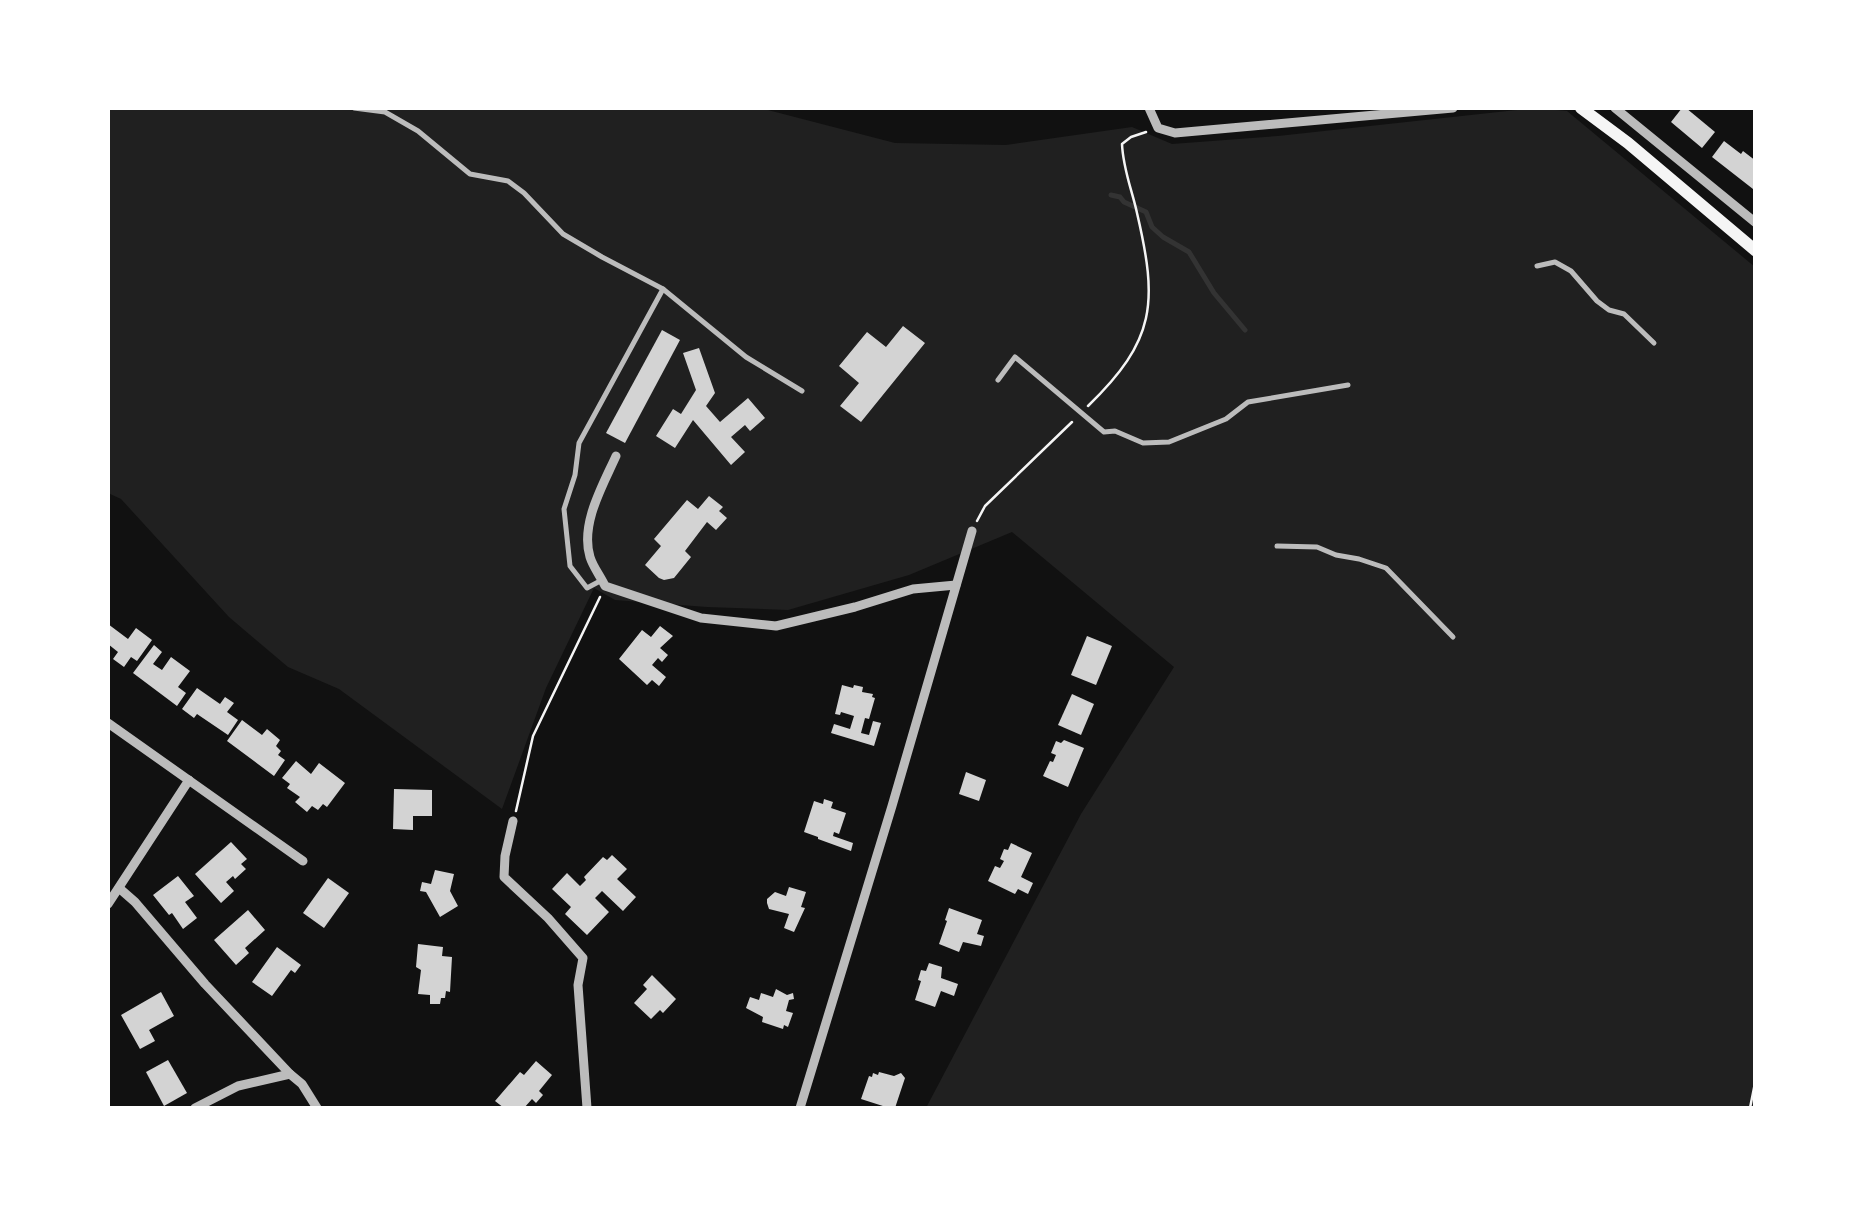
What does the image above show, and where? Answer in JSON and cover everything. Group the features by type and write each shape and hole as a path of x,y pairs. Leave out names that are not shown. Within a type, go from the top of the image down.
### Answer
{"main road":[{"path":"1581,108 1756,251"}],"street":[{"path":"1148,108 1158,128 1174,133 1452,108"},
{"path":"1615,108 1756,223"},
{"path":"616,456 597,498 588,535 590,558 604,583 701,618 776,626 913,589 956,586"},
{"path":"800,1108 972,531"},
{"path":"108,723 303,860"},
{"path":"108,904 189,780"},
{"path":"513,821 504,877 583,958 578,985 587,1108"},
{"path":"119,888 302,1084 317,1108"},
{"path":"196,1108 238,1086 290,1074"}],"lane":[{"path":"354,108 386,112 470,174 508,181 563,234 664,288 746,357 802,391"},
{"path":"1537,266 1555,262 1571,271 1597,301 1624,314 1654,343"},
{"path":"604,583 586,588 570,566 564,509 575,475 579,443 664,288"},
{"path":"998,380 1016,357 1104,432 1115,430 1152,444 1169,442 1226,419 1248,402 1348,385"},
{"path":"1278,546 1317,547 1386,568 1453,637"}],"path":[{"path":"972,531 985,506 1113,381 1132,354 1146,323 1150,288 1137,214 1122,162 1122,144 1131,136 1158,128"},
{"path":"513,821 533,736 604,583"},
{"path":"1750,1108 1756,1078"}],"shaded area":[{"path":"108,108 760,108 895,143 1006,145 1132,127 1172,144 1536,108 1567,111 1755,267 1755,1108 926,1108 1081,814 1174,667 1012,532 909,575 788,610 615,600 594,588 546,688 502,809 339,689 288,667 229,617 121,499 108,493"}],"building":[{"path":"1682,108 1715,132 1702,148 1671,122"},
{"path":"1724,141 1756,161 1753,189 1712,157"},
{"path":"903,326 925,343 861,422 840,406 859,383 839,366 867,332 886,347"},
{"path":"662,330 680,340 625,443 606,433"},
{"path":"699,348 715,393 706,406 720,422 748,398 765,418 750,431 745,425 731,437 745,452 731,465 693,420 675,448 656,436 673,409 681,414 696,390 683,353"},
{"path":"709,496 723,507 719,511 727,518 716,530 707,522 685,551 691,557 674,578 659,578 645,565 661,546 654,539 687,500 698,509"},
{"path":"108,624 128,639 136,628 152,640 137,661 131,657 124,667 113,659 118,652 108,644"},
{"path":"660,626 673,636 660,648 668,655 652,665 666,677 659,686 652,680 647,685 619,659 642,630 651,637"},
{"path":"1087,636 1112,646 1096,685 1071,675"},
{"path":"154,645 162,652 153,664 162,670 171,657 190,671 178,687 186,693 177,706 133,673"},
{"path":"842,685 863,687 862,692 873,694 869,719 865,718 861,733 869,735 873,721 881,723 874,746 831,733 834,724 850,729 854,716 835,714"},
{"path":"197,688 220,704 225,697 234,703 227,712 238,720 228,735 197,714 194,718 182,709"},
{"path":"1072,694 1094,704 1081,735 1058,725"},
{"path":"242,720 262,735 267,729 280,740 276,746 281,751 278,755 285,760 274,776 227,741"},
{"path":"1056,741 1084,748 1068,787 1043,776 1056,755 1051,753"},
{"path":"296,761 311,774 319,763 345,783 327,807 323,804 318,810 312,806 307,812 295,802 300,797 287,788 290,784 282,778"},
{"path":"966,772 986,780 979,801 959,794"},
{"path":"394,789 432,790 432,816 413,816 413,830 393,829"},
{"path":"824,799 833,802 831,808 846,813 839,834 834,832 833,836 853,843 851,851 804,832 814,801 823,804"},
{"path":"231,842 247,859 241,864 246,869 226,882 234,891 221,903 195,874"},
{"path":"1011,843 1032,853 1021,877 1033,883 1028,894 1018,889 1015,894 988,881 995,866 1000,868 1004,849 1008,850"},
{"path":"612,855 627,869 617,879 636,897 623,911 602,891 595,898 609,912 587,935 565,914 571,907 552,889 567,873 580,886 603,857 607,860"},
{"path":"435,870 454,874 450,891 458,906 440,917 426,892 420,891 422,882 431,884"},
{"path":"178,876 194,896 185,902 197,918 183,929 153,895"},
{"path":"328,878 349,893 324,928 303,913"},
{"path":"789,887 806,892 801,907 805,908 794,932 784,928 789,914 769,909 767,903 775,892 786,896"},
{"path":"949,908 982,920 977,934 984,936 981,946 963,942 959,952 939,944"},
{"path":"248,910 265,930 245,948 249,953 236,965 214,940"},
{"path":"418,944 443,947 442,956 452,957 450,992 446,991 440,1004 430,1004 430,995 418,994"},
{"path":"277,947 301,965 295,973 291,970 272,996 252,982"},
{"path":"929,963 942,967 941,978 958,984 954,996 941,991 935,1007 915,1000 921,970 926,971"},
{"path":"652,975 676,999 651,1019 634,1003 647,989 643,985"},
{"path":"776,989 787,995 793,993 794,999 789,1000 786,1011 793,1013 788,1027 784,1025 783,1029 762,1022 763,1017 746,1008 750,997 759,1000 761,993 773,997"},
{"path":"161,992 174,1016 149,1030 155,1041 140,1049 121,1015"},
{"path":"168,1060 187,1093 164,1106 146,1072"},
{"path":"536,1061 552,1075 539,1091 543,1095 536,1103 532,1099 524,1108 504,1108 495,1101 520,1072 524,1075"},
{"path":"879,1072 894,1076 901,1073 905,1078 895,1108 861,1099 869,1076"}],"waterway":[{"path":"1111,195 1146,212 1152,227 1189,252 1214,293 1245,330"}]}
